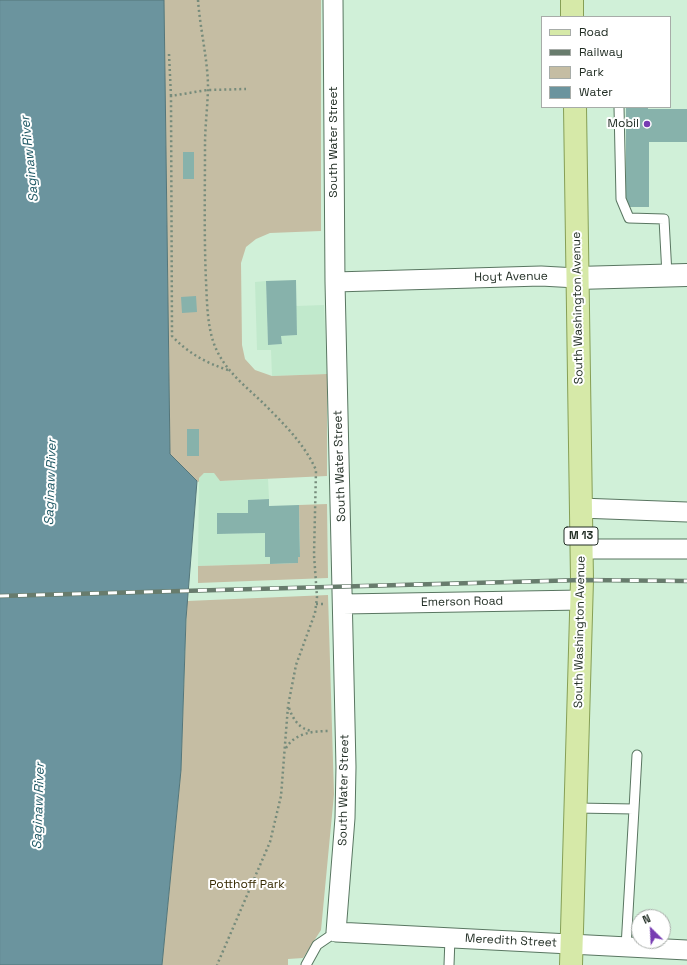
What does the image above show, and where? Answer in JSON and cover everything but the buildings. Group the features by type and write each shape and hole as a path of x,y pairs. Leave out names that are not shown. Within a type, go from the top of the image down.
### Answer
{"main road":[{"path":"572,0 572,16"},
{"name":"South Washington Avenue","path":"571,965 582,600 575,108"}],"street":[{"name":"South Water Street","path":"333,0 335,282 345,730 345,818 336,932"},
{"name":"Hoyt Avenue","path":"335,282 541,276 577,278 677,275"},
{"path":"580,508 687,512"},
{"path":"582,549 687,549"},
{"name":"Emerson Road","path":"343,604 582,600"},
{"name":"Meredith Street","path":"336,932 687,950"}],"lane":[{"path":"619,108 621,199 629,218 664,219 677,275"},
{"path":"626,947 636,755"},
{"path":"576,808 634,810"},
{"path":"306,965 317,945 336,932"},
{"path":"448,965 450,938"}],"path":[{"path":"198,0 205,48 207,90 205,144 206,265 209,324 213,341 228,370 262,402 299,441 310,457 316,470 314,555 317,597 314,613 296,665 288,706 281,796 270,842 217,965"},
{"path":"169,54 172,336 193,355 207,363 228,370"},
{"path":"170,96 207,90 246,89"},
{"path":"288,706 292,717 301,727 315,731"},
{"path":"285,750 294,739 301,734 315,731 345,730"}],"shaded area":[{"path":"266,281 268,345 282,344 281,336 297,335 296,306 324,305 327,374 272,376 271,350 257,350 255,282"},
{"path":"204,473 214,473 220,481 268,479 269,499 248,500 248,513 217,513 217,534 265,533 265,557 270,557 270,564 198,566 199,478"}],"green space":[{"path":"164,0 321,0 321,231 270,233 256,239 246,247 241,263 242,345 245,359 255,370 272,376 327,374 327,476 220,481 214,473 204,473 199,478 199,482 170,454"},
{"path":"327,504 328,578 198,583 198,566 298,563 298,557 300,557 299,505"},
{"name":"Potthoff Park","path":"328,595 334,794 321,930 303,958 288,959 288,965 162,965 181,770 187,601"}],"water":[{"name":"Saginaw River","path":"0,0 164,0 170,454 197,481 186,619 181,770 162,965 0,965"}],"railway":[{"path":"0,596 582,580 687,581"}],"place":[{"name":"Mobil","path":"647,124"}]}
